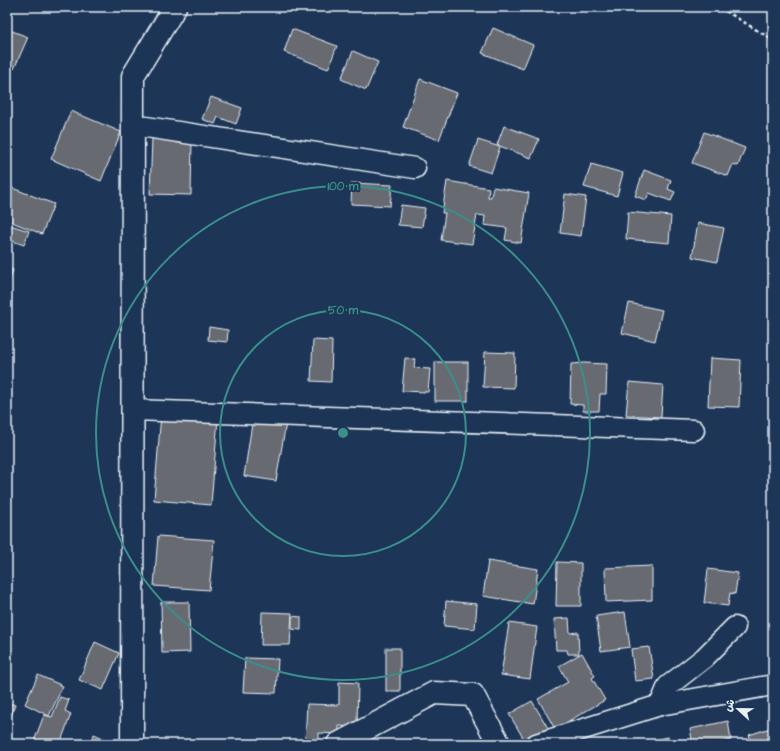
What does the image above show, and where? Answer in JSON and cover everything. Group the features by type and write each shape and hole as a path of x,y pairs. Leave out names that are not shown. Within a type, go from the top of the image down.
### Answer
{"main road":[{"path":"132,744 133,76 175,7"},
{"path":"338,744 434,693 473,694 499,744"}],"street":[{"path":"133,125 415,168"},
{"path":"133,410 694,430"},
{"path":"660,705 668,686 704,658 735,627"},
{"path":"536,744 660,705 773,685"}],"path":[{"path":"719,7 773,40"}],"building":[{"path":"493,28 533,45 523,69 482,53"},
{"path":"7,29 28,37 14,69 7,66"},
{"path":"292,29 337,46 328,69 284,52"},
{"path":"353,51 378,62 366,90 341,79"},
{"path":"420,79 457,93 439,140 403,127"},
{"path":"211,97 242,108 236,124 218,117 215,124 202,119"},
{"path":"71,111 121,132 101,181 51,159"},
{"path":"504,126 539,139 531,158 497,145"},
{"path":"704,132 745,148 738,166 733,164 728,176 692,163"},
{"path":"152,138 192,139 191,195 150,194"},
{"path":"478,140 500,147 491,173 469,166"},
{"path":"591,164 623,173 617,196 584,187"},
{"path":"644,170 671,180 668,189 675,192 671,201 649,193 646,200 635,196"},
{"path":"447,181 489,188 488,197 491,197 493,187 529,193 521,243 505,240 507,228 484,225 485,216 477,215 472,244 441,240 445,213 442,213"},
{"path":"352,183 392,185 390,206 351,204"},
{"path":"7,186 54,204 42,234 7,220"},
{"path":"565,194 586,197 581,236 560,233"},
{"path":"401,205 425,208 422,227 398,225"},
{"path":"628,212 671,216 669,243 626,239"},
{"path":"698,223 724,228 717,262 692,257"},
{"path":"10,225 29,231 24,245 7,239"},
{"path":"7,267 13,270 8,285 7,285"},
{"path":"629,303 662,310 655,341 622,333"},
{"path":"209,327 228,330 227,342 208,340"},
{"path":"313,340 332,341 331,382 311,381"},
{"path":"485,352 515,353 514,388 483,387"},
{"path":"405,358 415,359 414,368 430,369 428,392 402,391"},
{"path":"710,358 741,360 739,407 708,406"},
{"path":"435,362 468,362 468,401 435,401"},
{"path":"571,364 607,364 606,394 600,394 599,411 583,411 583,405 570,404"},
{"path":"629,382 663,385 661,417 626,415"},
{"path":"161,414 218,418 211,505 154,500"},
{"path":"253,417 286,423 276,481 244,476"},
{"path":"158,536 214,540 209,590 154,586"},
{"path":"488,561 538,569 533,604 483,596"},
{"path":"557,562 581,563 581,606 556,606"},
{"path":"652,566 652,600 606,602 605,568"},
{"path":"708,569 738,573 735,594 730,593 728,606 704,603"},
{"path":"446,601 477,604 475,629 444,626"},
{"path":"161,602 189,602 190,652 162,653"},
{"path":"262,612 292,613 290,645 261,645"},
{"path":"625,612 630,647 601,651 596,616"},
{"path":"292,616 301,617 301,630 292,629"},
{"path":"569,618 570,633 578,632 579,654 568,654 567,650 556,650 554,619"},
{"path":"509,623 537,627 530,679 501,675"},
{"path":"95,642 119,653 103,690 79,680"},
{"path":"649,647 654,679 635,681 631,649"},
{"path":"386,648 400,648 400,691 386,691"},
{"path":"582,653 595,676 592,678 605,700 555,729 538,699 568,682 559,666"},
{"path":"245,658 278,659 276,693 243,692"},
{"path":"38,675 63,686 49,716 25,704"},
{"path":"339,682 358,683 357,727 339,726 339,734 319,733 319,741 305,741 307,704 339,705"},
{"path":"60,697 69,700 65,711 71,714 60,744 33,744 44,715 52,717"},
{"path":"532,701 548,728 525,741 509,714"},
{"path":"7,702 15,705 7,727"},
{"path":"728,721 731,740 711,744 707,744 707,742 693,744 690,729"},
{"path":"773,727 773,744 752,744 749,735"},
{"path":"94,734 116,744 90,744"},
{"path":"668,737 670,744 651,744 650,741"},
{"path":"220,741 244,742 244,744 219,744"}]}
